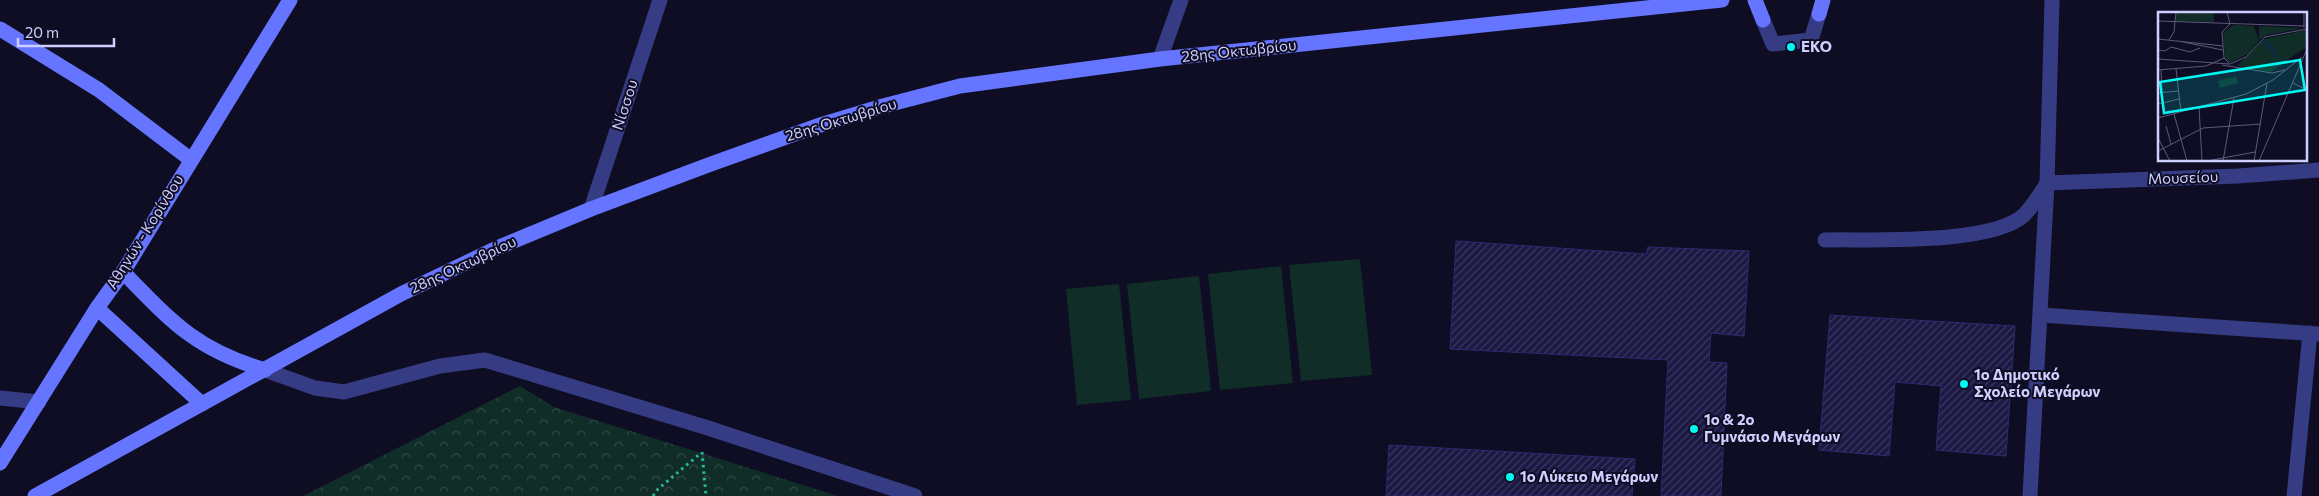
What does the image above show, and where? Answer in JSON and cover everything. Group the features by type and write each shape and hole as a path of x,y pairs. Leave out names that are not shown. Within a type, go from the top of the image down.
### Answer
{"street":[{"name":"Αθηνών - Κορίνθου","path":"2,457 39,402 97,308 123,272 190,159 290,0"},
{"name":"Νίσσου","path":"591,209 660,0"},
{"path":"1160,59 1181,0"},
{"name":"28ης Οκτωβρίου","path":"35,496 401,294 497,248 591,209 808,129 882,106 960,86 1160,59 1722,0"},
{"path":"1755,0 1773,44 1811,40 1821,7"},
{"path":"2030,496 2047,184 2052,0"},
{"path":"0,29 99,90 190,159"},
{"name":"Μουσείου","path":"2047,184 2238,176 2319,170"},
{"path":"1825,240 1973,236 2004,227 2024,215 2047,184"},
{"path":"123,272 183,332 225,356 315,388 344,392 440,366 485,360 708,428 915,496"},
{"path":"97,308 202,404"},
{"path":"2041,315 2315,333 2294,496"},
{"path":"0,398 39,402"}],"path":[{"path":"706,496 702,452 708,428"},
{"path":"654,496 658,489 702,452"}],"green space":[{"path":"1360,259 1372,375 1301,381 1289,265"},
{"path":"1281,266 1293,383 1220,390 1208,274"},
{"path":"1199,276 1211,391 1139,399 1127,284"},
{"path":"1119,284 1131,400 1077,405 1066,289"},
{"path":"520,386 554,407 838,496 303,496"}],"building":[{"name":"1ο & 2ο Γυμνάσιο Μεγάρων","path":"1456,241 1646,254 1648,247 1749,251 1744,336 1711,333 1709,362 1727,363 1721,496 1661,496 1668,360 1450,349"},
{"name":"1ο Δημοτικό Σχολείο Μεγάρων","path":"1830,315 2015,326 2006,456 1936,450 1941,386 1895,382 1889,456 1819,450"},
{"name":"1ο Λύκειο Μεγάρων","path":"1389,445 1635,459 1632,496 1386,496"}],"place":[{"name":"EKO","path":"1791,47"},
{"name":"1ο Δημοτικό Σχολείο Μεγάρων","path":"1964,384"},
{"name":"1ο & 2ο Γυμνάσιο Μεγάρων","path":"1694,429"},
{"name":"1ο Λύκειο Μεγάρων","path":"1510,477"}]}
